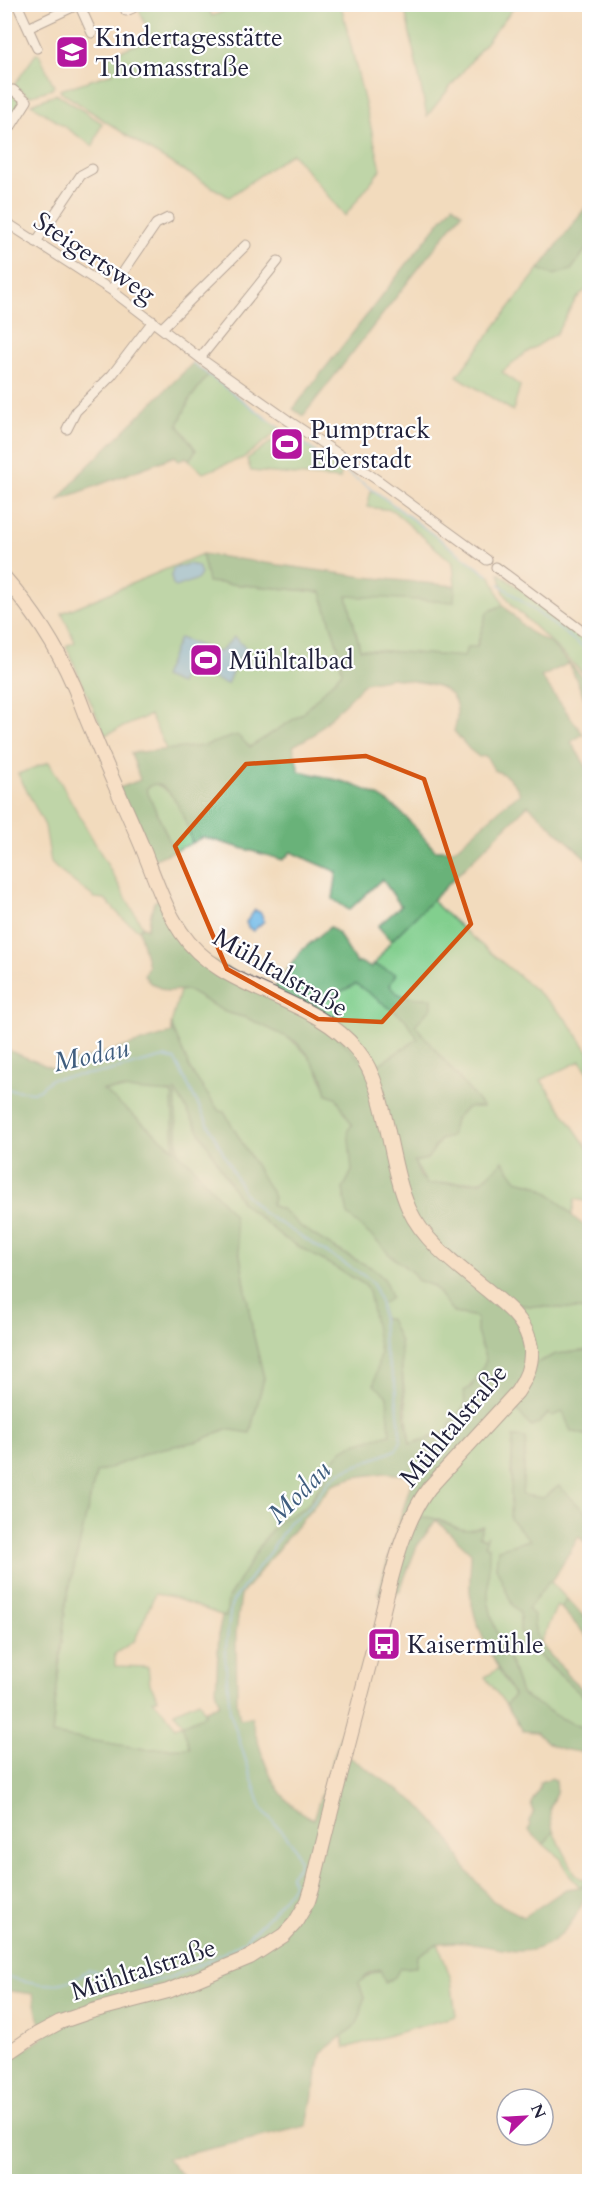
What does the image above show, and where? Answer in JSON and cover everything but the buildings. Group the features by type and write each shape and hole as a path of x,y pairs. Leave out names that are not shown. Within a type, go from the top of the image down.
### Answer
{"street":[{"path":"17,4 37,48"},
{"path":"28,28 79,4 92,33"},
{"path":"4,95 13,90 27,101 4,137"},
{"path":"36,242 81,175 92,169"},
{"path":"111,290 156,224 168,218"},
{"name":"Steigertsweg","path":"4,221 111,290 200,358 379,481 487,560"},
{"name":"Steigertsweg","path":"162,328 246,245"},
{"path":"200,358 278,261"},
{"path":"67,429 76,411 112,375 153,321"},
{"path":"496,567 590,636"},
{"name":"Mühltalstraße","path":"4,577 30,608 75,686 163,897 181,933 201,956 223,972 290,1004 327,1025 348,1040 357,1050 373,1079 395,1165 410,1210 428,1237 517,1318 530,1341 531,1359 527,1375 517,1392 417,1503 388,1592 342,1764 314,1885 295,1923 284,1935 250,1957 168,1991 60,2022 4,2056"}],"highlighted area":[{"path":"366,756 424,779 471,924 382,1022 318,1019 227,969 175,846 246,764"}],"green space":[{"path":"137,5 207,5 212,16 240,5 341,5 381,169 345,216 292,153 229,197 149,150 61,92 60,90 113,73 106,57 151,38"},
{"path":"404,5 516,5 427,116"},
{"path":"36,54 39,54 54,86 52,89 29,96 14,85"},
{"path":"12,94 21,101 21,105 4,131 4,101"},
{"path":"57,94 102,123 93,146 31,104"},
{"path":"589,203 589,245 571,270 553,275 539,269"},
{"path":"453,205 462,213 303,416 293,409"},
{"path":"589,245 589,287 576,299 556,334 524,354 502,372 520,386 513,411 457,376 539,269 553,275 571,270"},
{"path":"193,363 208,375 190,399 178,425 196,450 189,460 186,457 179,461 175,456 59,500 79,475"},
{"path":"208,375 281,429 243,458 203,473 189,460 196,450 178,425 190,399"},
{"name":"Pumptrack Eberstadt","path":"288,430 341,473 340,479 251,471 247,459"},
{"path":"371,491 376,492 492,578 503,605 487,613 476,648 467,647 464,657 360,649 347,596 365,596 455,585 453,563 392,510 367,507"},
{"name":"Mühltalbad","path":"202,554 209,582 321,592 338,647 342,672 302,714 250,748 231,737 203,746 167,751 150,715 105,735 66,646 75,642 62,613"},
{"path":"202,554 365,577 455,586 454,602 347,596 360,649 464,657 467,647 477,647 487,612 503,605 528,631 550,643 589,684 589,709 569,663 541,677 583,734 571,742 589,771 589,861 528,805 391,941 378,926 401,906 382,879 349,910 333,899 337,872 291,852 283,860 203,837 192,843 187,825 176,802 162,786 154,784 146,789 174,851 148,862 117,789 140,780 131,753 203,746 237,735 250,747 302,714 342,672 338,647 321,592 208,582","holes":["392,678 431,684 450,694 456,702 457,715 454,731 479,757 486,756 494,770 510,779 520,794 454,850 435,850 402,814 375,794 350,784 299,771 293,746 313,735 365,683"]},
{"path":"499,573 589,642 589,679 513,606 504,593"},
{"path":"49,762 142,926 139,930 123,919 105,899 95,898 51,863 45,826 18,774"},
{"path":"155,784 163,788 176,801 188,826 192,843 174,851 146,789"},
{"path":"163,897 193,949 270,994 301,951 330,927 338,933 356,963 360,962 371,968 373,964 396,974 390,985 397,993 408,997 432,998 432,1007 415,1025 483,1107 467,1107 455,1119 451,1137 440,1140 427,1159 414,1162 420,1176 427,1184 481,1182 503,1161 517,1180 533,1184 547,1192 575,1219 589,1227 589,1310 505,1304 517,1318 530,1366 556,1354 589,1350 589,1436 571,1431 563,1412 552,1416 548,1413 539,1423 531,1427 510,1401 412,1517 430,1517 467,1530 483,1526 479,1536 485,1539 487,1537 485,1546 489,1547 488,1601 494,1625 521,1694 560,1718 587,1730 589,1726 589,1753 553,1746 536,1732 523,1731 506,1705 514,1695 493,1658 475,1618 470,1591 471,1553 436,1520 417,1546 399,1592 378,1594 413,1476 385,1473 355,1477 333,1484 241,1595 236,1633 237,1704 240,1719 251,1717 271,1776 278,1789 299,1811 313,1819 350,1709 345,1754 417,1803 448,1837 468,1872 493,1901 524,1917 566,1889 581,1887 588,1879 589,1886 570,1925 548,1944 539,1948 519,1951 461,1942 441,1943 417,1956 416,1967 400,1968 395,1977 385,1983 380,1969 370,1973 359,1983 364,1998 357,2024 321,2053 307,2126 166,2159 189,2181 5,2181 5,2063 47,2035 38,2018 33,1994 4,1990 4,1041 10,1051 52,1068 172,1033 171,1024 191,1071 219,1111 224,1112 274,1197 271,1205 283,1210 301,1227 344,1254 374,1269 385,1280 391,1298 381,1305 383,1319 390,1319 400,1342 405,1415 410,1444 448,1432 452,1420 465,1406 464,1391 471,1387 486,1361 477,1332 477,1319 473,1316 454,1313 433,1286 417,1280 414,1274 348,1215 343,1189 352,1171 348,1130 352,1125 336,1097 327,1094 323,1078 306,1052 295,1041 247,1018 225,1012 187,990 166,991 150,983 144,975 148,966 139,930 142,926 147,929 154,902","holes":["356,984 405,1019 418,1039 370,1070 327,1025 306,1012","103,1090 172,1093 174,1149","175,1090 241,1202 284,1238 365,1285 369,1291 380,1353 374,1385 387,1396 390,1434 351,1445 342,1450 334,1459 306,1507 283,1518 266,1536 228,1598 226,1617 222,1616 219,1631 216,1694 220,1704 204,1711 205,1715 182,1725 190,1748 145,1749 52,1734 66,1602 96,1473 155,1450 199,1441 226,1429 250,1433 264,1378 253,1333 233,1214 191,1164 178,1153"]},
{"path":"432,900 463,930 560,1013 589,1052 589,1073 580,1061 541,1080 589,1150 589,1202 575,1199 572,1215 546,1191 527,1182 499,1180 427,1184 414,1162 427,1159 455,1119 468,1107 482,1107 370,1071 305,1012 372,968 391,941"},
{"path":"187,990 223,1011 274,1030 297,1045 307,1055 322,1079 327,1094 336,1097 352,1125 352,1171 343,1189 389,1254 414,1274 417,1280 433,1286 454,1313 473,1316 477,1319 477,1332 486,1361 471,1387 465,1406 452,1420 448,1432 410,1444 401,1360 383,1320 374,1269 301,1227 271,1205 274,1197 191,1071 171,1024 180,991"},
{"path":"175,1088 241,1202 284,1238 357,1280 369,1291 380,1353 377,1369 389,1403 390,1435 351,1445 325,1475 306,1507 283,1518 266,1536 226,1617 169,1596 155,1594 135,1640 115,1654 115,1666 148,1667 150,1684 158,1699 153,1700 175,1727 183,1724 174,1712 199,1701 204,1711 220,1704 190,1748 145,1749 52,1735 66,1602 96,1473 155,1450 199,1441 226,1429 250,1433 264,1378 253,1333 239,1248 191,1164 178,1153"},
{"path":"142,1089 172,1093 174,1150 102,1090"},
{"path":"504,1304 589,1310 589,1350 557,1354 530,1366"},
{"path":"510,1401 539,1423 548,1413 563,1412 571,1431 589,1436 589,1516 559,1486 543,1498 522,1495 526,1438 513,1437 511,1474 530,1540 498,1549 496,1567 512,1604 521,1614 522,1627 535,1652 589,1702 587,1730 560,1718 521,1694 494,1625 488,1601 485,1539 474,1530 458,1530 432,1518 411,1517"},
{"path":"513,1437 526,1438 522,1495 543,1498 559,1486 589,1516 589,1547 579,1536 552,1582 549,1581 528,1609 534,1615 538,1639 566,1674 589,1695 589,1702 527,1644 520,1631 520,1614 512,1604 496,1567 498,1549 530,1540 510,1519"},
{"path":"549,1580 567,1599 561,1608 557,1605 541,1642 528,1609"},
{"path":"567,1599 589,1622 589,1639 561,1608"},
{"path":"498,1669 514,1695 506,1705 485,1677"},
{"path":"552,1778 556,1781 557,1788 550,1811 553,1831 545,1843 542,1843 528,1830 529,1821 534,1812 531,1803 539,1789 540,1782"},
{"path":"553,1831 576,1875 582,1879 588,1879 581,1888 570,1876 561,1859 542,1843 545,1843"},
{"path":"438,1943 451,1979 456,2016 345,2048 342,2036 357,2024 364,1998 359,1983 379,1971 416,1967 417,1956"}],"water":[{"path":"188,564 198,566 201,574 198,579 176,587 173,585 171,576 173,569"},
{"path":"234,637 248,650 237,660 227,684 186,668 180,684 163,677 179,638 217,652 221,651"},
{"path":"255,910 261,913 264,921 253,931 246,922"}],"waterway":[{"path":"193,363 278,427"},
{"path":"292,436 376,492 488,575"},
{"path":"499,584 590,652"},
{"name":"Modau","path":"4,1089 33,1092 51,1079 105,1072 164,1057 175,1060 244,1193 262,1212 369,1279 373,1284 381,1305 384,1349 395,1383 401,1441 396,1450 340,1472 330,1480 306,1511 289,1522 231,1606 225,1655 230,1712 261,1807 285,1834 298,1857 299,1866 291,1875 293,1886 270,1915 244,1941 211,1960 168,1978 145,1983 88,1970 68,1981 48,1984 4,1976"}],"place":[{"name":"Kindertagesstätte Thomasstraße","path":"72,52"},
{"name":"Pumptrack Eberstadt","path":"287,444"},
{"name":"Mühltalbad","path":"206,660"},
{"name":"Kaisermühle","path":"384,1644"}]}
